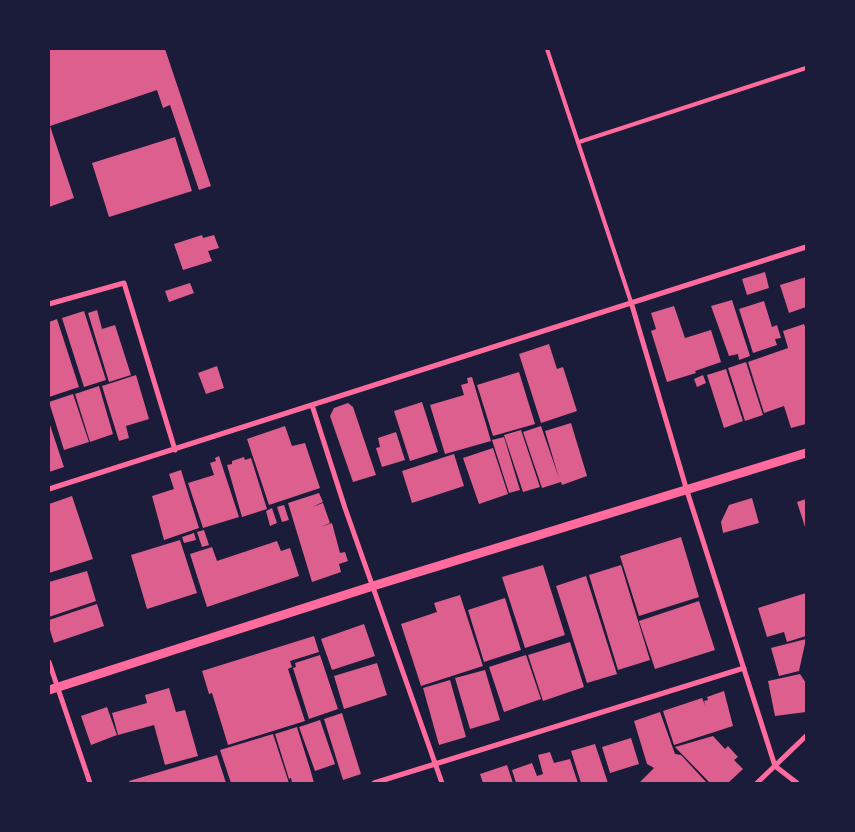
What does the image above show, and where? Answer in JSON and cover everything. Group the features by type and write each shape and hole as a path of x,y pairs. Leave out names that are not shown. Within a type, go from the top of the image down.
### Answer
{"street":[{"path":"49,489 806,247"},
{"path":"49,304 124,283 175,450"},
{"path":"631,302 775,766 796,783"},
{"path":"312,406 372,586 442,783"},
{"path":"53,689 372,586 806,453"},
{"path":"49,662 53,689 90,783"},
{"path":"374,783 744,668"},
{"path":"757,783 806,736"}],"lane":[{"path":"547,49 631,302"},
{"path":"578,142 806,68"}],"building":[{"path":"49,49 165,49 211,186 199,190 170,105 163,108 157,90 50,126 74,198 49,207"},
{"path":"175,137 192,191 109,217 92,163"},
{"path":"202,235 203,238 214,235 219,248 208,251 212,261 183,270 174,244"},
{"path":"765,272 769,288 747,295 742,279"},
{"path":"806,277 806,307 789,313 780,285"},
{"path":"190,283 194,293 169,302 165,291"},
{"path":"732,300 750,356 739,360 738,354 729,356 711,306"},
{"path":"764,301 772,327 777,325 781,338 775,339 777,345 753,353 739,309"},
{"path":"674,306 685,338 711,330 721,362 695,371 696,373 667,382 651,331 656,329 651,313"},
{"path":"97,310 102,329 115,325 131,375 109,382 88,313"},
{"path":"84,311 106,380 84,387 62,318"},
{"path":"57,319 79,387 49,397 49,322"},
{"path":"804,324 806,330 806,424 791,428 784,406 764,413 748,362 788,348 783,331"},
{"path":"549,344 557,369 563,367 577,411 541,423 519,354"},
{"path":"746,362 763,415 745,421 728,368"},
{"path":"217,366 224,388 206,394 198,373"},
{"path":"726,369 743,421 724,428 707,375"},
{"path":"519,372 535,424 493,436 477,385"},
{"path":"136,375 149,419 126,426 129,438 119,441 102,386"},
{"path":"703,375 706,383 697,387 694,379"},
{"path":"472,377 491,441 445,454 430,405 464,395 461,385 468,383 467,378"},
{"path":"99,386 113,434 90,442 75,394"},
{"path":"73,394 89,442 64,450 49,402"},
{"path":"422,402 438,452 410,461 394,411"},
{"path":"348,403 353,407 376,475 353,482 330,416 334,408"},
{"path":"49,422 64,467 49,472"},
{"path":"571,423 587,476 562,485 561,482 542,488 523,432 541,426 559,478 545,431"},
{"path":"285,426 292,446 305,443 320,488 269,505 247,439"},
{"path":"521,430 540,487 523,492 504,435"},
{"path":"396,432 405,460 382,467 376,448 380,447 378,438"},
{"path":"504,437 520,490 509,493 492,440"},
{"path":"493,448 508,494 479,504 463,458"},
{"path":"454,454 464,486 412,503 402,471"},
{"path":"219,456 239,517 203,528 188,483 214,475 210,463 216,461 215,458"},
{"path":"244,457 245,460 251,458 267,509 242,517 227,465"},
{"path":"181,470 199,528 164,540 152,496 174,489 169,474"},
{"path":"319,493 323,502 312,507 323,503 330,523 321,527 332,523 340,553 345,552 348,561 339,564 341,572 312,582 288,503"},
{"path":"72,496 93,559 49,573 49,504"},
{"path":"752,498 759,523 723,533 721,522 729,505"},
{"path":"806,499 806,530 797,502"},
{"path":"284,505 289,520 282,522 277,507"},
{"path":"272,508 277,523 270,526 266,511"},
{"path":"204,530 209,545 202,547 197,532"},
{"path":"194,533 196,540 184,543 182,537"},
{"path":"681,537 699,597 639,616 620,556"},
{"path":"180,540 197,593 147,609 131,555"},
{"path":"277,541 281,551 290,548 299,576 207,607 190,554 212,547 217,561"},
{"path":"543,565 565,635 525,648 502,577"},
{"path":"621,565 650,660 618,670 589,575"},
{"path":"87,571 96,601 49,617 49,582"},
{"path":"586,576 617,674 587,683 556,586"},
{"path":"806,593 806,636 787,642 784,632 767,637 758,608"},
{"path":"460,595 483,666 421,686 401,624 437,612 434,603"},
{"path":"505,598 521,650 484,662 468,610"},
{"path":"699,601 715,650 655,669 639,621"},
{"path":"97,604 104,626 54,643 49,620"},
{"path":"364,624 375,656 332,670 321,639"},
{"path":"314,636 319,652 290,661 292,667 288,669 305,721 228,745 212,693 209,694 202,671"},
{"path":"806,639 799,671 779,676 771,648"},
{"path":"570,642 584,687 543,701 528,655"},
{"path":"320,655 338,709 309,719 293,668 296,667 295,663"},
{"path":"526,655 541,699 504,712 489,667"},
{"path":"377,663 387,695 344,709 334,676"},
{"path":"485,670 500,720 470,729 455,678"},
{"path":"800,674 806,683 806,712 775,716 768,681"},
{"path":"450,680 466,737 439,745 423,688"},
{"path":"169,688 176,712 185,710 198,756 165,765 154,725 118,735 112,713 147,703 145,695"},
{"path":"724,691 733,726 674,745 663,711 702,698 706,707 704,701 708,700 707,697"},
{"path":"107,707 117,735 91,745 81,716"},
{"path":"660,712 675,754 681,755 707,783 639,783 654,768 647,764 634,721"},
{"path":"342,713 361,774 343,780 324,719"},
{"path":"320,720 335,764 315,771 299,727"},
{"path":"297,727 314,783 292,783 291,778 289,779 275,734"},
{"path":"273,734 289,783 231,783 220,750"},
{"path":"713,736 725,749 728,746 738,757 734,760 743,769 728,783 710,783 675,747"},
{"path":"631,738 639,764 610,773 602,747"},
{"path":"595,744 608,783 581,783 571,751"},
{"path":"550,752 554,763 570,759 578,783 516,783 512,770 532,763 537,776 543,774 538,755"},
{"path":"217,755 226,783 130,783 129,781"},
{"path":"507,765 513,783 483,783 480,774"}]}
